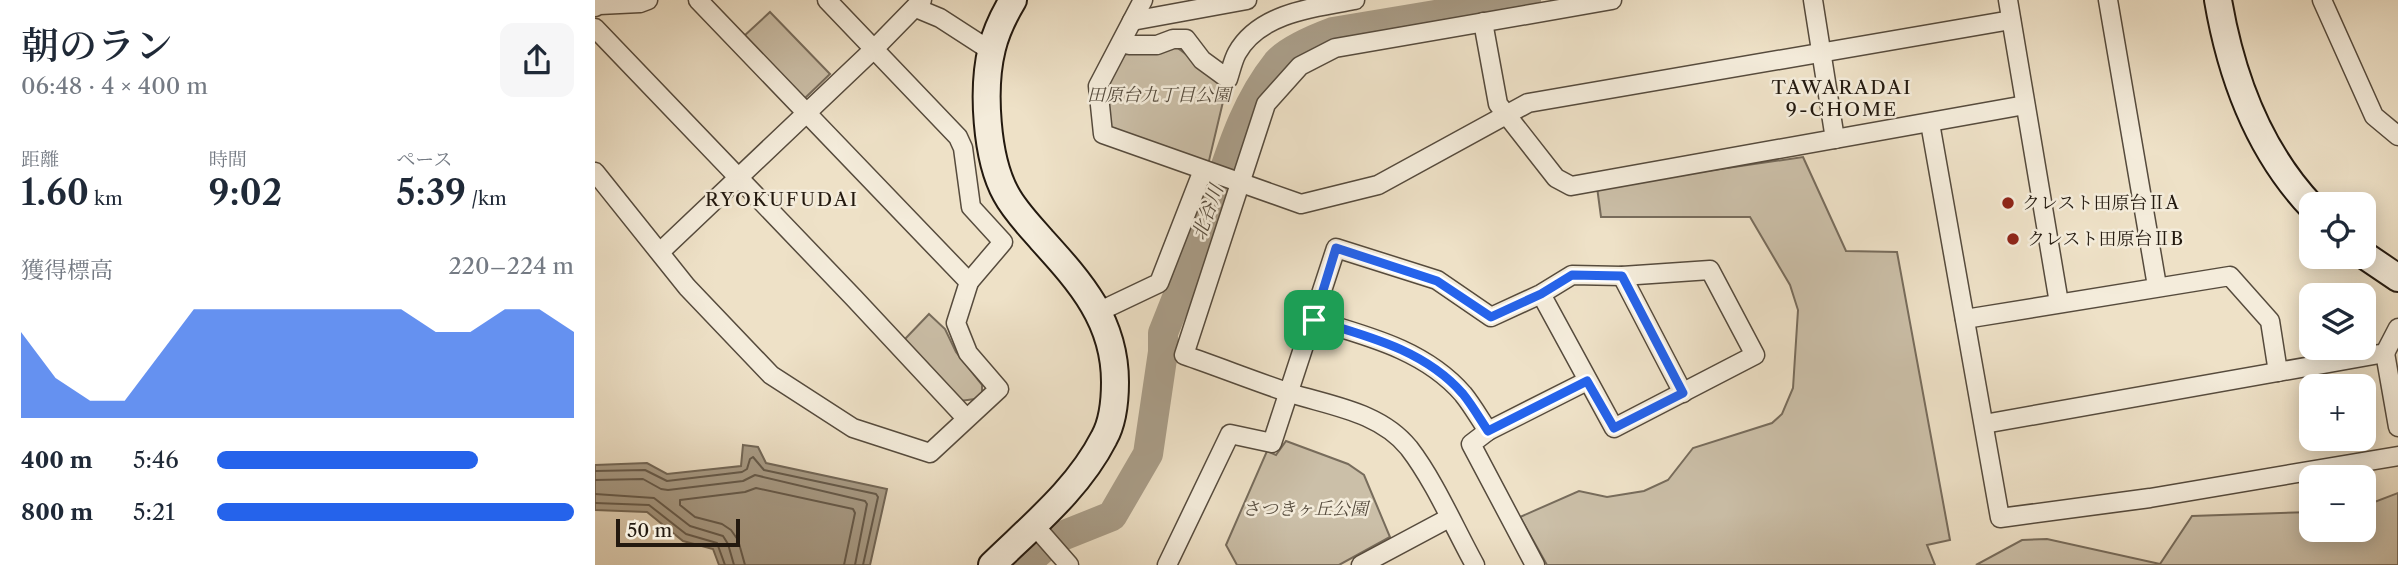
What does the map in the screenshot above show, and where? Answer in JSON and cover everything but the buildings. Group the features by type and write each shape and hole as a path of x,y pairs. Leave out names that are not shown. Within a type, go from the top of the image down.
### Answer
{"main road":[{"path":"992,565 1063,497 1087,467 1106,436 1115,401 1115,361 1107,331 1093,301 1006,194 995,162 986,90 991,51 1013,0"},
{"path":"2218,0 2234,74 2253,117 2285,175 2299,192"},
{"path":"2376,263 2398,278"}],"street":[{"path":"595,7 648,0"},
{"path":"698,0 969,282"},
{"path":"595,172 687,287 771,374 853,428 930,453 999,389 968,353 956,323 969,282 1003,242 971,207 963,148 958,136 827,0"},
{"path":"1143,0 1098,86 1103,134 1301,204 1378,185 1528,103 2011,20"},
{"path":"1132,21 1247,0"},
{"path":"1129,45 1157,45 1173,38 1186,40 1202,60 1228,79 1238,52 1252,34 1297,10 1355,0"},
{"path":"1475,565 1423,468 1408,446 1393,433 1374,420 1184,355 1266,104 1300,66 1335,48 1612,0"},
{"path":"1813,0 1835,139"},
{"path":"2008,0 2059,303"},
{"path":"2108,0 2157,286"},
{"path":"2322,0 2374,116 2398,136"},
{"path":"660,252 919,4 991,51"},
{"path":"1483,22 1498,104 1556,178 1571,186 2025,105"},
{"path":"595,28 966,418"},
{"path":"1930,123 2000,518 2150,498 2398,456"},
{"path":"1098,312 1159,283 1203,170"},
{"path":"1167,565 1230,434 1272,443 1336,248 1437,281 1491,317 1541,294 1572,275 1622,276 1710,270 1755,355 1614,428 1541,294"},
{"path":"1622,276 1683,393"},
{"path":"1965,319 2230,276 2270,321 2278,372"},
{"path":"1314,320 1388,342 1424,361 1463,395 1488,431"},
{"path":"2398,328 2385,354 2398,427"},
{"path":"1984,424 2385,354"},
{"path":"1535,565 1471,444 1488,431 1587,381"},
{"path":"1361,565 1449,518"},
{"path":"1034,526 1069,565"}],"green space":[{"path":"770,12 830,74 804,99 744,36"},
{"name":"田原台九丁目公園","path":"1175,46 1227,85 1208,165 1110,127 1105,86 1123,55"},
{"path":"1803,157 1846,251 1897,252 1950,540 1927,545 1935,565 1547,565 1520,517 1579,491 1607,497 1644,491 1668,480 1693,448 1772,423 1782,414 1793,388 1798,310 1790,285 1750,217 1601,217 1597,187"},
{"path":"929,314 945,329 956,352 982,385 982,394 975,399 960,401 904,340"},
{"name":"さつきヶ丘公園","path":"1286,441 1348,464 1364,475 1390,537 1339,565 1237,565 1226,545 1267,451 1276,455"},
{"path":"2398,493 2398,565 1976,565 2022,540 2047,539 2160,564 2192,516 2299,512 2299,542 2376,542 2376,501"}],"water":[{"path":"743,445 758,447 766,463 887,489 870,565 719,565 713,549 683,541 647,512 595,510 595,465 647,463 667,474 741,466"}],"waterway":[{"name":"北谷川","path":"1024,565 1052,540 1112,516 1148,454 1163,352 1163,333 1240,128 1256,94 1277,63 1295,49 1333,32 1526,0"}],"place":[{"name":"クレスト田原台ⅡA","path":"2008,203"},
{"name":"クレスト田原台ⅡB","path":"2013,239"}],"district":[{"name":"TAWARADAI 9-CHOME","path":"1842,98"},
{"name":"RYOKUFUDAI","path":"782,199"}],"route":[{"path":"1336,248 1437,281 1491,317 1541,294 1572,275 1622,276 1683,393 1614,428 1587,381 1488,431 1463,395 1424,361 1388,342 1314,320 1336,248"}]}
